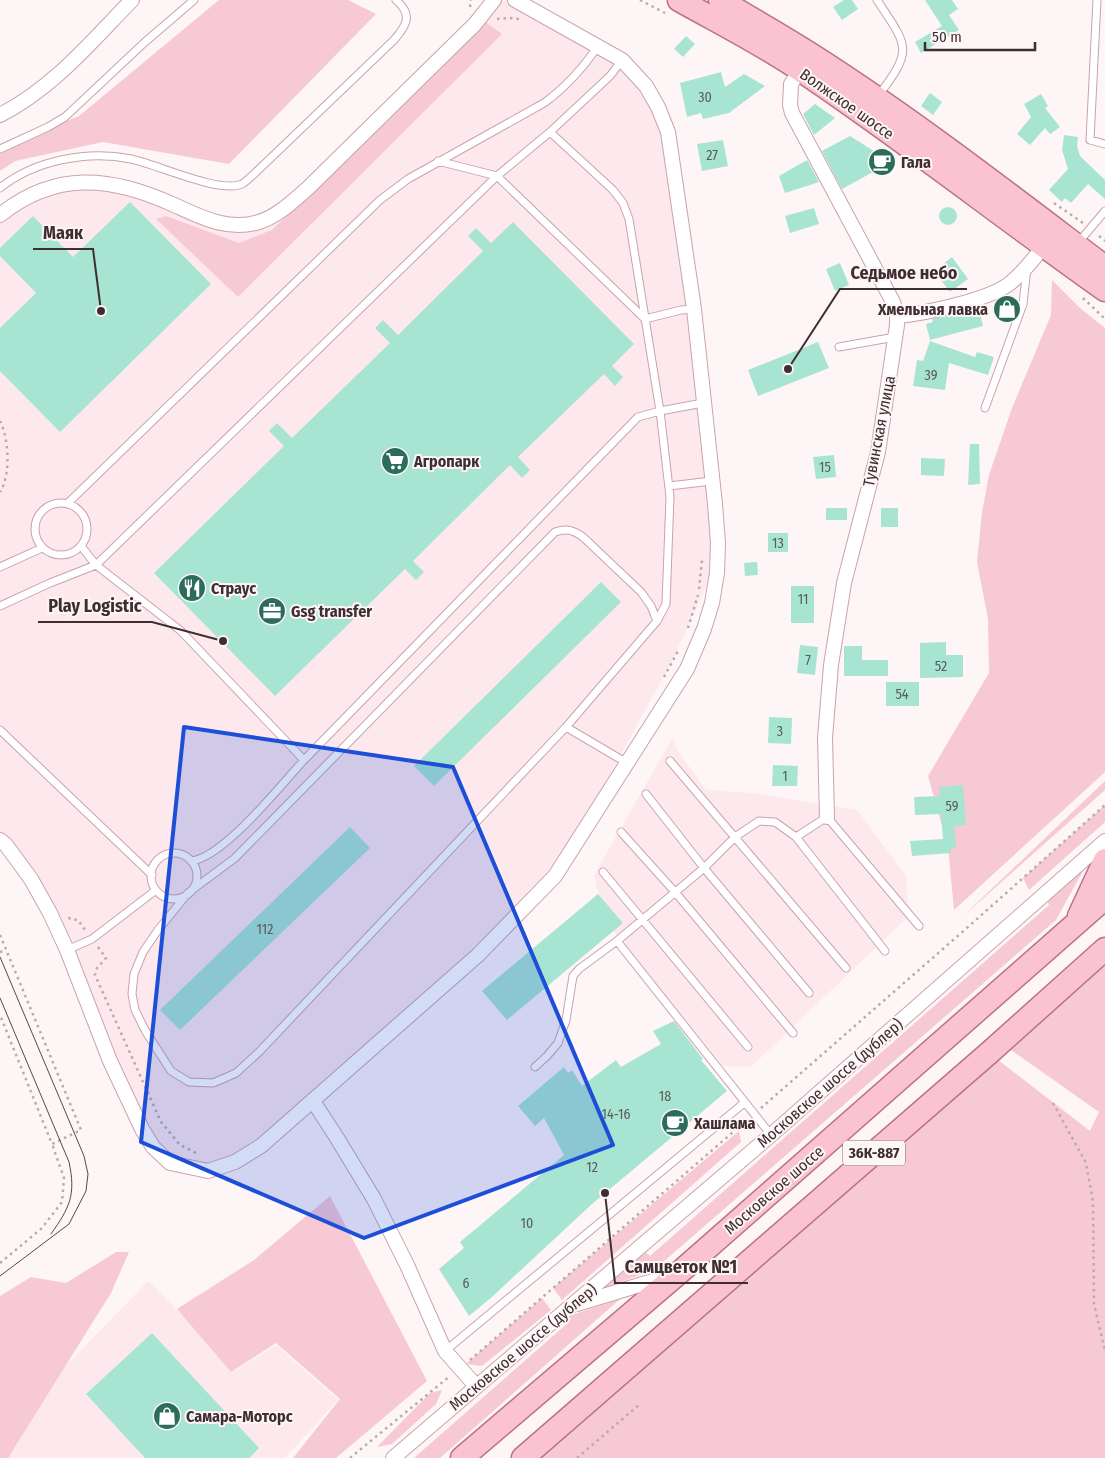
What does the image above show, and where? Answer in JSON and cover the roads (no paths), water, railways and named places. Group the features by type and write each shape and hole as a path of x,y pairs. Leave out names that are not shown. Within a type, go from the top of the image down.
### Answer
{"main road":[{"name":"Волжское шоссе","path":"679,0 800,70 1105,290"},
{"name":"Волжское шоссе","path":"720,0 815,57 876,98 977,170 1105,267"},
{"path":"1075,924 1105,860"},
{"name":"Московское шоссе","path":"462,1458 478,1449 1105,898"},
{"name":"36К-887","path":"522,1458 989,1053 1105,949"}],"street":[{"path":"0,115 22,104 48,84 132,0"},
{"path":"0,215 22,200 45,188 75,182 92,182 114,184 134,189 159,198 203,219 230,226 258,223 283,210 308,188 475,24 494,0"},
{"path":"0,840 6,845 31,879 67,950 110,1062 142,1129 153,1147 170,1163 208,1171 235,1162 261,1146 478,955 555,876 687,669 704,629 712,603 718,543 694,308 668,132 658,107 646,86 622,60 574,35 515,0"},
{"name":"Тувинская улица","path":"800,70 791,84 790,105 792,113 893,302 897,316 896,337 878,452 844,583 831,665 826,738 827,817"},
{"path":"897,316 920,314 998,290 1012,282 1043,246"},
{"name":"Московское шоссе (дублер)","path":"393,1458 772,1136 1105,841"},
{"path":"312,1101 374,1199 407,1265 445,1351 476,1386"},
{"path":"572,1306 680,1272"}],"lane":[{"path":"0,150 65,117 145,42 194,0"},
{"path":"0,188 11,179 47,163 77,157 105,156 131,159 210,183 226,186 241,184 254,174 394,40 404,28 407,16 404,8 396,0"},
{"path":"876,98 894,74 902,59 903,48 898,32 877,0"},
{"path":"1097,0 1090,140 1105,144"},
{"path":"68,503 380,200 408,179 550,99 564,88 587,62 598,46"},
{"path":"0,606 50,583 96,565 497,176 550,132 610,76 622,60"},
{"path":"550,132 613,190 623,202 629,219 660,411 669,486 666,604 657,621 566,727 259,1052 236,1073 213,1083 189,1082 171,1071 146,1032 135,1010 132,994 134,974 142,952 158,930 188,893 196,883 197,877 196,870 182,854 167,854 155,864 152,875 156,890 165,897 180,898 188,893 235,858 555,532 563,529 573,530 583,538 641,592 651,606 657,621"},
{"path":"438,162 497,176 645,319"},
{"path":"1076,245 1105,211"},
{"path":"985,408 1023,304 1028,265"},
{"path":"645,319 694,308"},
{"path":"839,347 896,337"},
{"path":"190,861 199,860 230,840 304,760 638,417 703,403"},
{"path":"669,486 712,481"},
{"path":"59,502 68,503 76,507 82,513 88,530 81,546 74,552 66,555 49,553 42,548 34,532 38,516 43,509 59,502"},
{"path":"81,546 96,565 181,631 304,760"},
{"path":"0,567 42,548"},
{"path":"566,727 628,764"},
{"path":"0,730 152,875"},
{"path":"670,761 846,968"},
{"path":"646,794 704,868 809,993"},
{"path":"796,838 827,817 919,926"},
{"path":"535,1067 558,1043 566,1020 573,976 704,868 735,837 760,821 775,822 796,838 885,951"},
{"path":"621,832 793,1033"},
{"path":"604,872 748,1047"},
{"path":"67,950 92,939 156,890"},
{"path":"617,940 772,1136"},
{"path":"445,1351 744,1102"}],"tram line":[{"path":"0,957 84,1156 88,1174 86,1191 69,1224 0,1276"},
{"path":"0,998 69,1162 72,1183 70,1200 63,1216 51,1234"}],"place":[{"name":"Гала","path":"882,162"},
{"name":"Хмельная лавка","path":"1007,309"},
{"name":"Маяк","path":"101,311"},
{"name":"Седьмое небо","path":"788,369"},
{"name":"Агропарк","path":"395,461"},
{"name":"Страус","path":"192,588"},
{"name":"Gsg transfer","path":"272,611"},
{"name":"Play Logistic","path":"223,641"},
{"name":"Хашлама","path":"675,1123"},
{"name":"Самцветок №1","path":"605,1193"},
{"name":"Самара-Моторс","path":"167,1416"}]}
